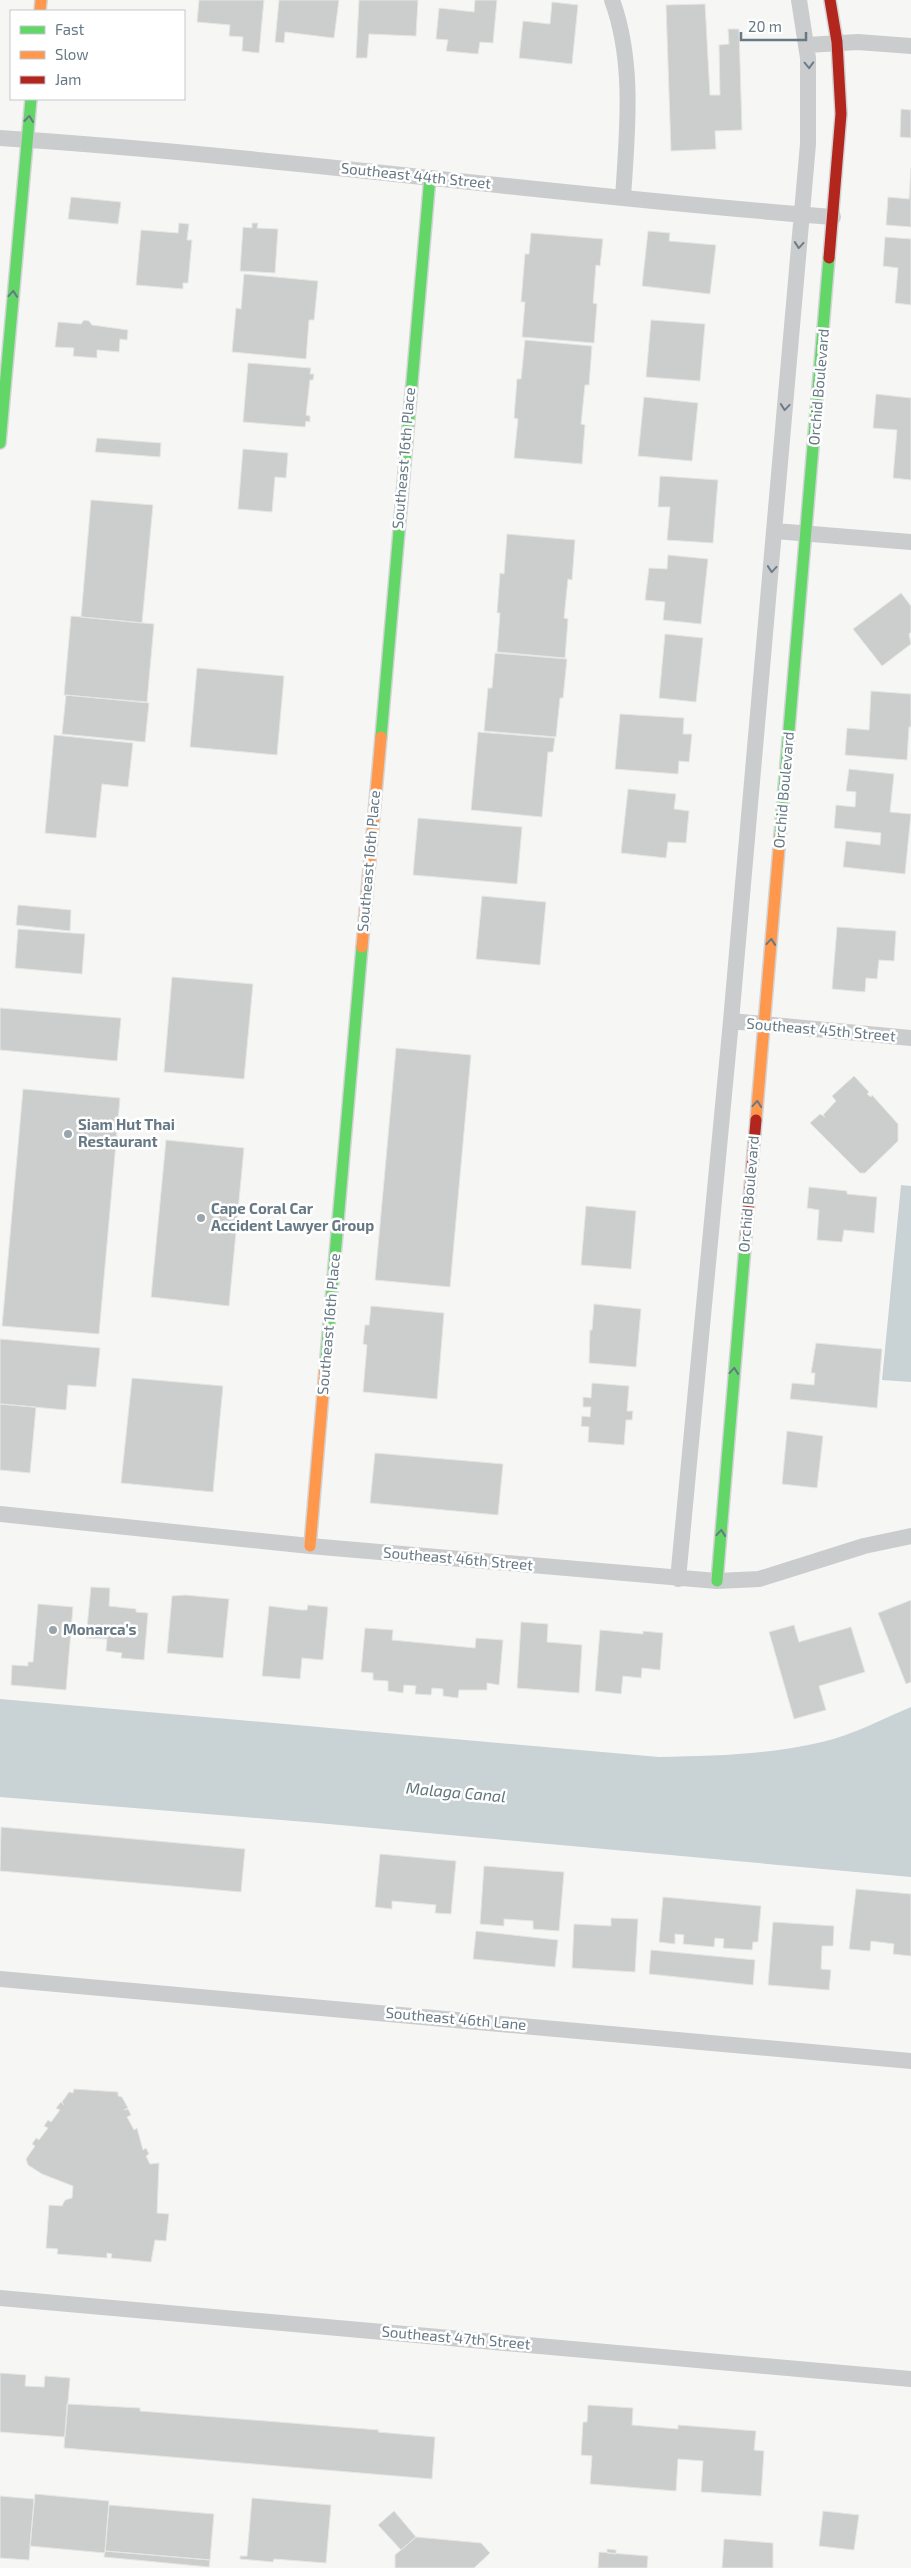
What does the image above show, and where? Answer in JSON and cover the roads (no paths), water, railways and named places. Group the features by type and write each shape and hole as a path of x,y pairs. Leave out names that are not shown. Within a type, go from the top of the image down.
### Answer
{"street":[{"path":"612,0 617,14 624,51 627,83 627,133 623,198"},
{"path":"678,1579 731,1022 808,144 807,45 799,0"},
{"name":"Orchid Boulevard","path":"717,1581 841,114 837,42 830,0"},
{"path":"807,45 837,42 911,46"},
{"path":"0,443 31,100"},
{"name":"Southeast 44th Street","path":"0,138 430,177 623,198 832,217"},
{"name":"Southeast 16th Place","path":"310,1546 430,177"},
{"path":"775,532 911,542"},
{"name":"Southeast 45th Street","path":"731,1022 911,1038"},
{"name":"Southeast 46th Street","path":"0,1514 310,1546 717,1581 759,1579 877,1542 911,1536"},
{"name":"Southeast 46th Lane","path":"0,1979 911,2061"},
{"name":"Southeast 47th Street","path":"0,2298 911,2379"}],"water":[{"path":"901,1185 911,1186 911,1382 882,1380"},
{"name":"Malaga Canal","path":"0,1699 659,1757 741,1754 802,1746 845,1735 911,1707 911,1877 318,1823 0,1797"}],"place":[{"name":"Siam Hut Thai Restaurant","path":"68,1134"},
{"name":"Cape Coral Car Accident Lawyer Group","path":"201,1218"},
{"name":"Monarca's","path":"53,1630"}]}
